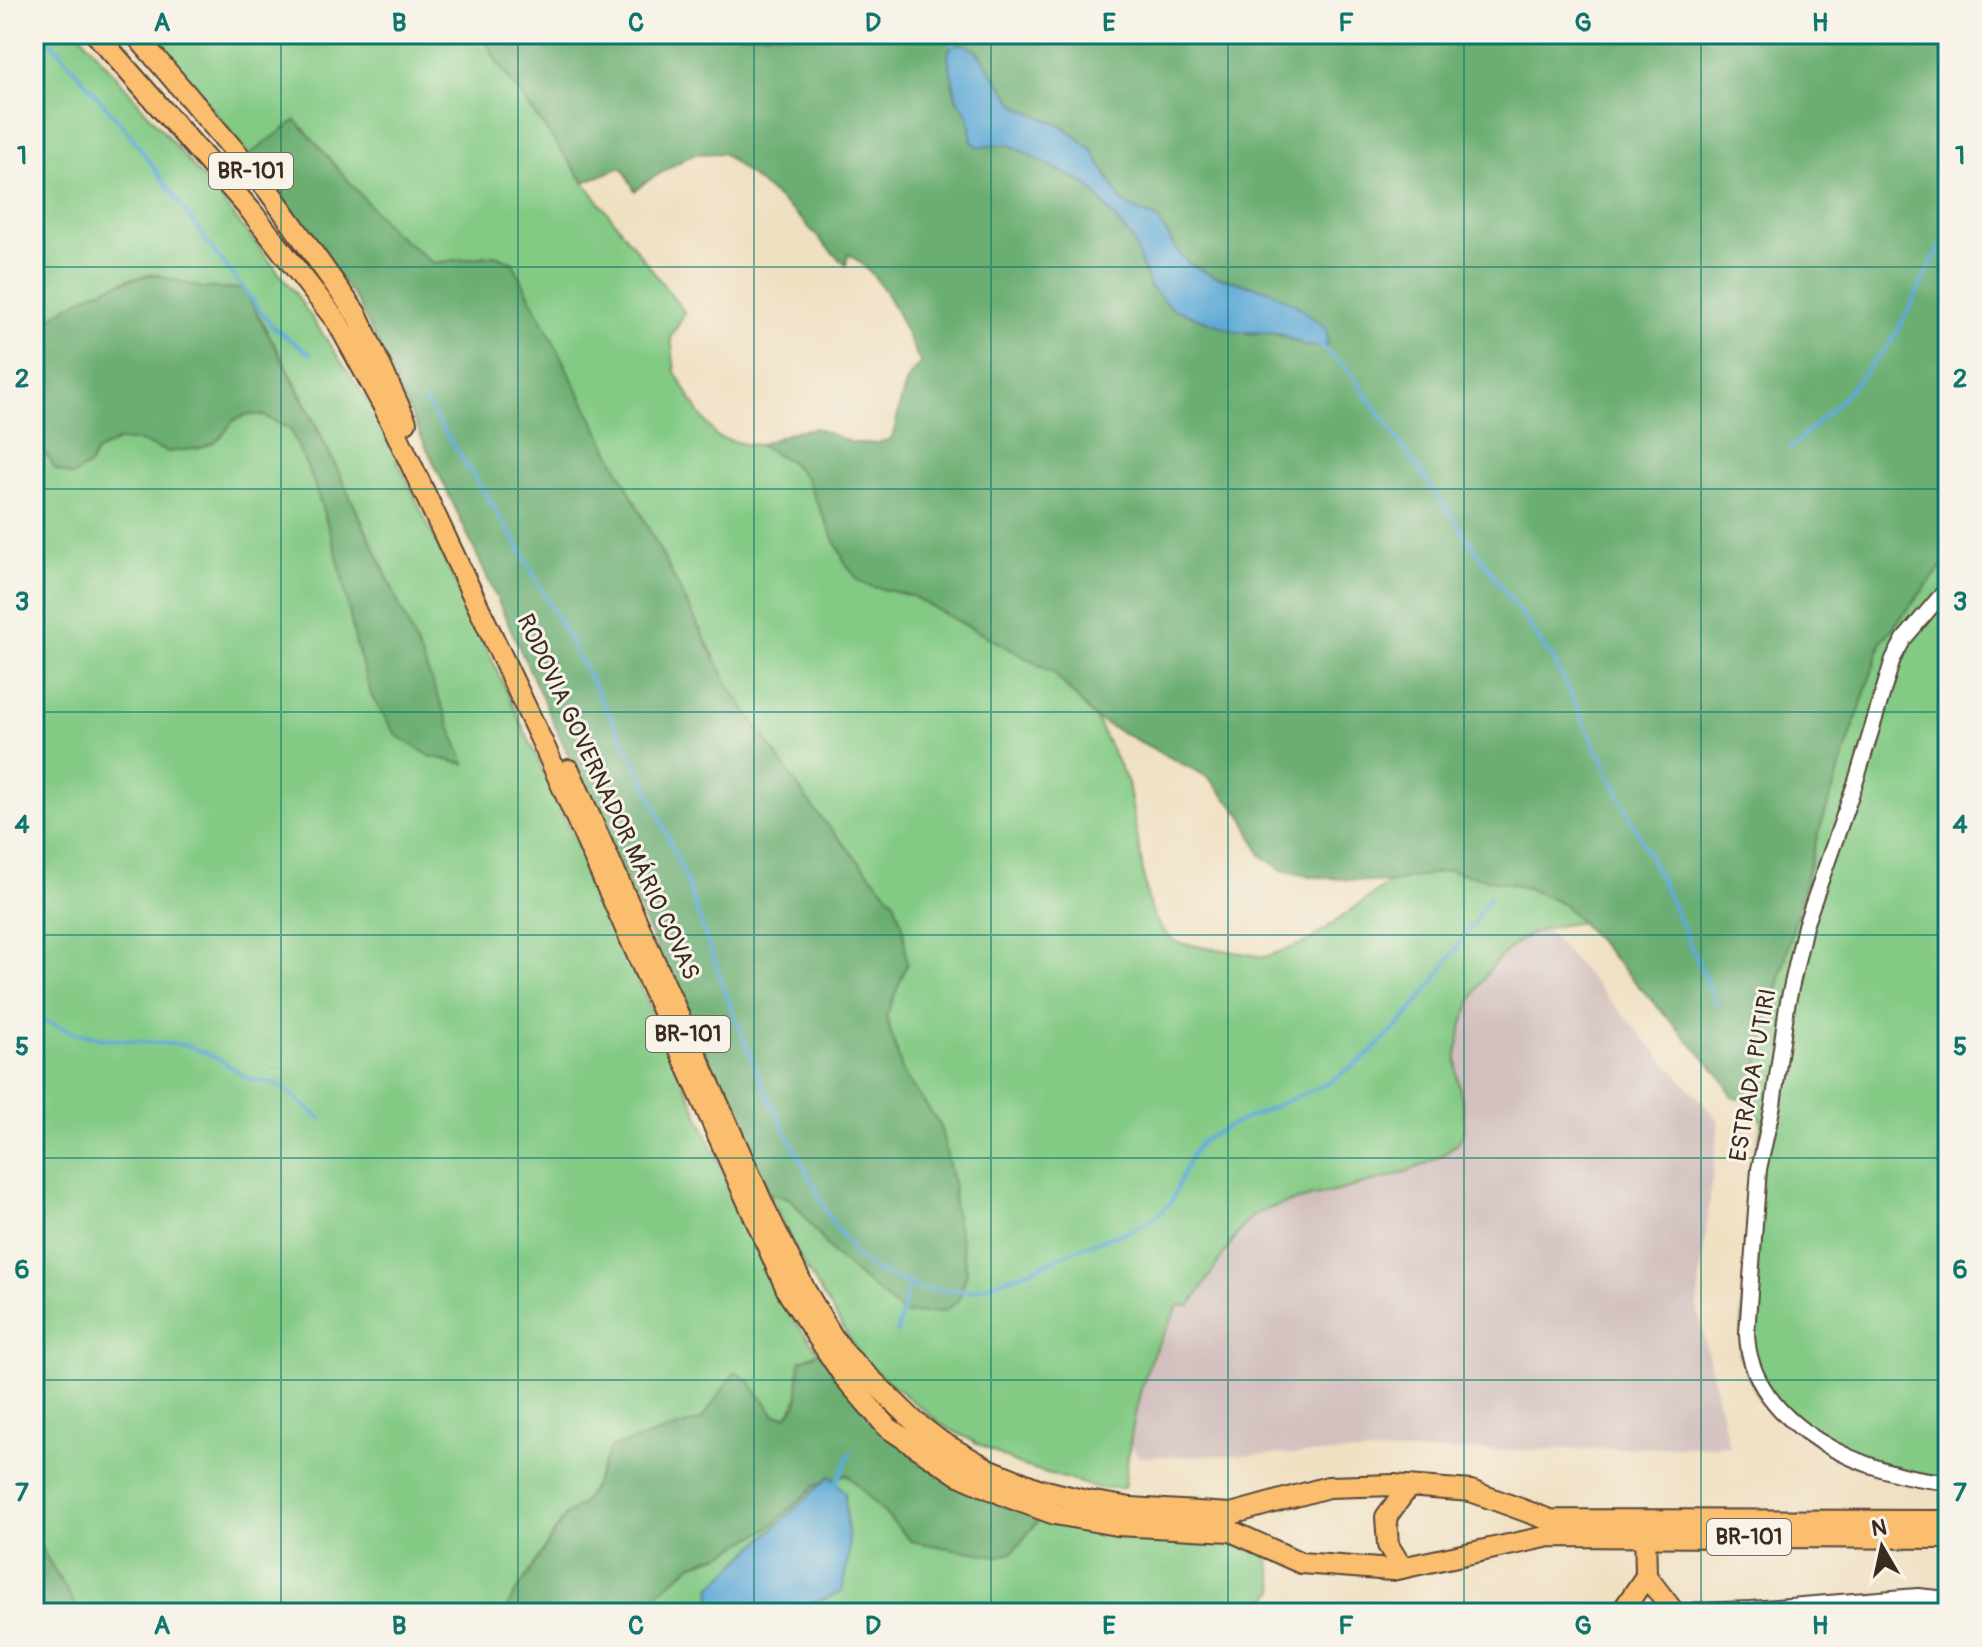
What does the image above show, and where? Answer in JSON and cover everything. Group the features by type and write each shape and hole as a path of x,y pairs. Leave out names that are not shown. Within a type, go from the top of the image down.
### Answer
{"highway":[{"name":"RODOVIA GOVERNADOR MÁRIO COVAS","path":"96,34 261,224 338,323 384,407 545,748 789,1294 856,1392 887,1427 957,1474 1055,1514 1116,1525 1231,1531 1301,1563 1392,1570 1402,1568"},
{"name":"RODOVIA GOVERNADOR MÁRIO COVAS","path":"135,34 268,190 357,315 589,810 766,1211 805,1290 847,1356 915,1422 941,1442 1016,1481 1082,1500 1131,1508 1231,1514 1328,1487 1409,1486 1471,1491 1550,1520 1645,1529 1948,1521"},
{"path":"1402,1568 1388,1545 1386,1517 1409,1486"},
{"path":"1621,1613 1646,1576 1645,1529"},
{"name":"BR-101","path":"1402,1568 1550,1536 1645,1529 1948,1538"},
{"path":"1646,1576 1674,1612"}],"street":[{"name":"ESTRADA PUTIRI","path":"1948,587 1904,639 1893,659 1856,781 1805,926 1787,1006 1773,1105 1759,1169 1747,1333 1747,1352 1758,1380 1767,1395 1802,1428 1857,1461 1880,1470 1927,1481 1948,1482"},
{"path":"1636,1613 1918,1596 1948,1599"}],"shaded area":[{"path":"1513,893 1719,1121 1697,1307 1729,1446 1139,1457 1035,1303"}],"green space":[{"path":"34,34 80,34 218,196 295,293 373,409 497,670 761,1258 789,1314 819,1352 798,1373 798,1396 786,1416 775,1415 763,1399 712,1405 701,1420 611,1448 583,1503 565,1516 503,1613 80,1613 34,1536 34,431 46,456 89,465 97,451 117,441 139,441 168,452 221,437 234,420 248,414 262,415 290,429 313,480 337,554 356,644 372,697 430,756 464,764 382,564 300,391 244,289 202,288 154,274 129,279 58,313 34,338"},
{"path":"152,34 483,34 497,62 685,313 671,337 675,372 717,437 759,445 791,462 805,477 846,564 858,580 866,585 912,596 1054,673 1096,719 1128,783 1148,901 1159,926 1179,943 1265,957 1307,942 1389,883 1448,870 1527,888 1565,905 1581,922 1544,929 1516,943 1501,957 1476,991 1467,1011 1457,1051 1464,1117 1458,1142 1428,1163 1407,1172 1281,1205 1253,1216 1230,1244 1190,1306 1178,1305 1153,1354 1140,1392 1124,1488 1097,1488 1017,1464 942,1425 865,1363 798,1255 769,1193 790,1199 811,1224 954,1207 953,1183 940,1125 903,1073 886,1016 907,964 842,843 815,811 729,686 513,263 496,255 433,263 390,229 348,183 249,155"},
{"path":"483,34 1948,34 1948,559 1882,641 1815,843 1760,1055 1757,1088 1747,1100 1734,1098 1719,1074 1565,905 1527,888 1448,870 1389,883 1308,876 1282,870 1261,855 1243,817 1208,777 1096,719 1054,673 912,596 866,585 858,580 846,564 805,477 791,462 759,445 795,431 815,428 853,443 877,443 891,439 904,389 921,363 883,289 862,264 848,254 846,265 797,215 723,153 693,154 635,191 622,167 584,182 497,62","holes":["963,44 978,52 1020,108 1065,127 1092,150 1121,200 1128,207 1158,219 1175,248 1189,264 1213,276 1268,290 1298,306 1305,346 1277,335 1248,334 1146,279 1134,242 1089,186 1009,144 980,147 972,142 969,119 957,100 952,83"]},
{"path":"296,120 390,229 433,263 496,255 513,263 729,686 815,811 894,901 903,926 907,964 886,1016 903,1073 940,1125 967,1272 959,1300 943,1312 904,1314 834,1255 791,1199 769,1193 459,516 357,301 249,155"},
{"path":"154,274 202,288 244,289 362,523 416,643 465,764 430,756 396,735 372,697 356,644 337,554 313,480 290,429 262,415 248,414 234,420 221,437 201,448 168,452 139,441 117,441 97,451 89,465 72,476 55,469 34,431 34,337 57,314 79,300 116,284"},
{"path":"1948,559 1948,1485 1812,1440 1760,1400 1740,1356 1751,1198 1762,1121 1747,1100 1757,1088 1760,1055 1815,843 1882,641"},
{"path":"819,1352 921,1448 1045,1512 1012,1553 997,1556 911,1541 847,1474 816,1485 769,1528 725,1553 693,1564 656,1595 646,1613 503,1613 565,1516 583,1503 610,1448 701,1420 735,1372 749,1381 775,1415 786,1416 797,1405 800,1361"},
{"path":"847,1474 865,1490 977,1552 997,1556 1012,1553 1045,1512 1205,1534 1262,1533 1276,1590 1250,1613 646,1613 656,1595 693,1564 725,1553 769,1528 816,1485"},
{"path":"34,1536 80,1613 34,1613"}],"water":[{"path":"963,44 977,52 1020,108 1065,127 1092,150 1121,200 1129,207 1158,219 1175,248 1189,264 1213,276 1268,290 1298,306 1326,329 1328,341 1325,347 1305,346 1279,333 1237,332 1173,309 1150,287 1134,242 1089,186 1009,144 980,147 972,142 969,119 957,100 948,56 952,47"},
{"path":"830,1476 845,1492 849,1552 842,1592 780,1610 714,1613 710,1588"}],"waterway":[{"path":"34,38 37,34"},
{"path":"44,34 132,137 272,326 310,354"},
{"path":"948,34 955,48"},
{"path":"1789,449 1837,404 1893,340 1948,231"},
{"path":"1321,346 1350,372 1554,661 1670,899 1717,1005"},
{"path":"425,401 518,545 644,779 687,883 763,1086 830,1218 858,1258 872,1269 922,1289 971,1291 1029,1271 1089,1244 1134,1230 1151,1220 1170,1204 1189,1159 1200,1143 1227,1127 1328,1083 1366,1057 1403,1021 1435,980 1490,898"},
{"path":"34,1016 75,1033 104,1039 187,1045 219,1059 249,1079 278,1084 321,1119"},
{"path":"897,1332 909,1285"},
{"path":"835,1485 851,1453"},
{"path":"687,1613 717,1598"}]}
